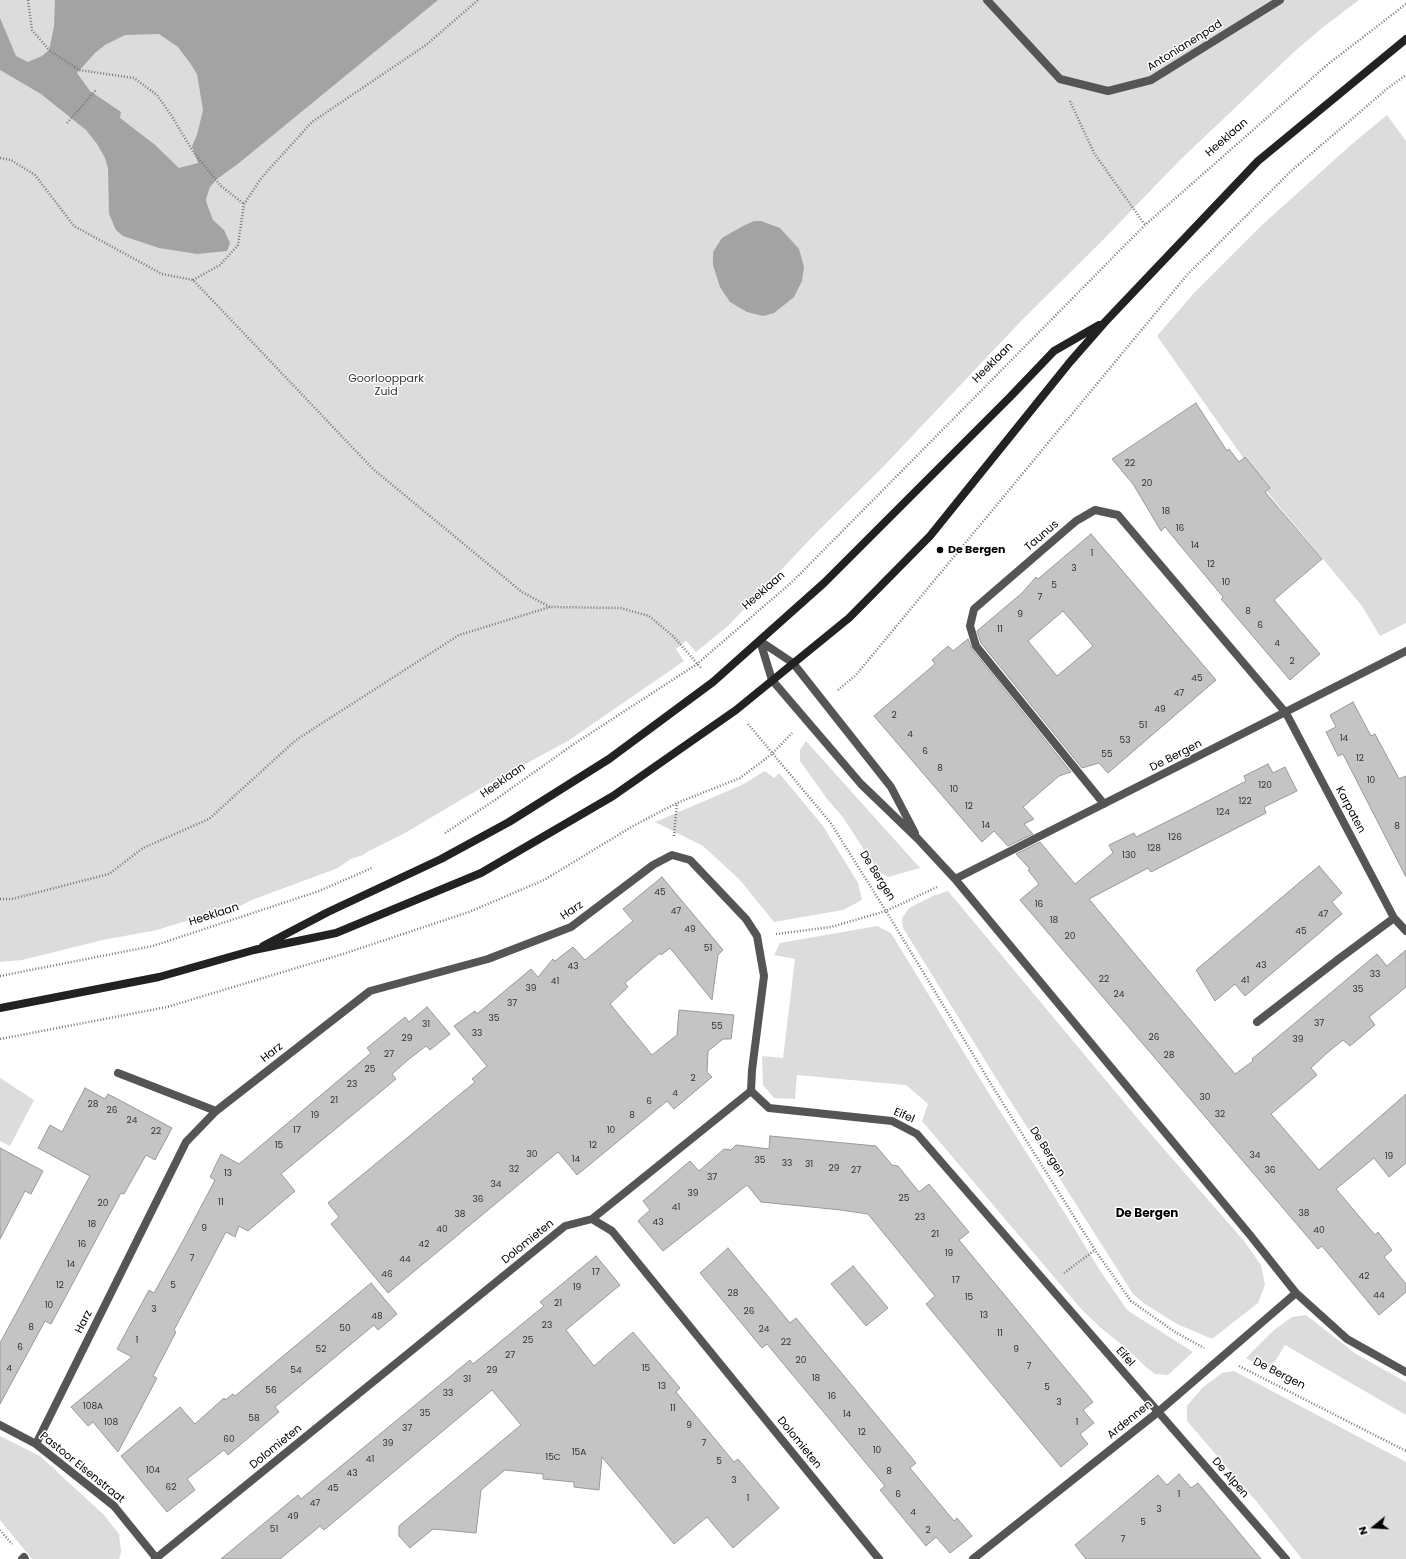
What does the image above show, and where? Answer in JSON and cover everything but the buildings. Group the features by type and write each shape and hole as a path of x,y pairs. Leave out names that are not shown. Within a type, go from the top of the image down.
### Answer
{"main road":[{"path":"0,1008 159,977 254,950 336,933 481,873 613,796 736,710 849,618 930,536 1070,362 1105,322 1258,162 1406,39"},
{"path":"254,950 328,912 441,859 509,822 609,759 713,682 824,583 1054,351 1105,322"}],"street":[{"path":"987,0 1060,79"},
{"name":"Antonianenpad","path":"1060,79 1108,91 1151,80 1280,0"},
{"name":"Taunus","path":"1104,804 976,646 970,626 974,609 1076,521 1095,510 1118,515 1286,713"},
{"path":"760,641 793,663 825,702 892,787 918,839"},
{"path":"760,641 772,680 861,784 918,839 955,879 1245,1229 1296,1293 1347,1339 1406,1372"},
{"name":"De Bergen","path":"955,879 1406,651"},
{"name":"Karpaten","path":"1286,713 1394,918 1406,931"},
{"path":"592,1219 752,1091 752,1070 764,976 757,936 746,919 690,860 672,855"},
{"name":"Harz","path":"36,1444 186,1142 216,1110 370,991 488,959 571,927 653,865 672,855"},
{"path":"1257,1022 1394,918"},
{"path":"118,1073 216,1110"},
{"name":"Eifel","path":"752,1091 769,1108 892,1121 917,1134 1158,1412"},
{"name":"Dolomieten","path":"156,1559 566,1226 592,1219 612,1231 879,1559"},
{"name":"Ardennen","path":"973,1559 1158,1412 1296,1293"},
{"name":"De Alpen","path":"1158,1412 1286,1559"},
{"name":"Pastoor Elsenstraat","path":"0,1425 36,1444 114,1506 156,1559"}],"path":[{"path":"28,0 32,30 49,50 79,70 134,78 157,95 172,115 194,153 221,186 244,204"},
{"path":"193,280 220,265 238,245 244,204 262,177 312,122 426,45 478,0"},
{"name":"Heeklaan","path":"439,836 492,802 574,744 697,664 792,582 1145,225 1328,65 1406,4"},
{"path":"825,702 856,675 1187,275 1291,171 1388,88 1406,75"},
{"path":"1060,79 1094,153 1145,225"},
{"path":"67,123 96,90"},
{"path":"0,158 11,160 35,175 74,226 162,274 193,280 372,469 522,592 550,606"},
{"path":"0,899 12,899 109,874 143,848 209,819 296,740 459,635 550,606 620,608 650,616 674,637 697,664"},
{"name":"De Bergen","path":"805,719 772,754 830,822 1095,1250 1131,1301 1175,1332 1406,1451"},
{"path":"672,855 677,803"},
{"name":"Heeklaan","path":"0,976 153,946 319,891 376,866"},
{"path":"757,936 831,927 886,911 955,879"},
{"path":"1048,1285 1095,1250"}],"green space":[{"name":"Goorlooppark Zuid","path":"0,0 1359,0 1322,28 1294,52 1179,161 1101,242 1022,320 881,469 815,534 729,625 696,652 686,641 676,649 684,661 568,741 481,788 405,833 363,855 351,859 338,868 252,900 240,906 196,920 186,921 157,930 103,940 22,960 0,962"},
{"path":"1387,115 1406,141 1406,623 1380,636 1362,606 1268,493 1157,336 1193,294 1262,225 1352,144"},
{"path":"806,741 920,868 888,877 878,871 842,816 827,799 800,761 800,750"},
{"path":"765,771 774,778 779,773 823,826 858,883 862,900 843,910 774,922 739,879 703,846 655,822 742,785"},
{"path":"948,891 1143,1125 1244,1241 1261,1265 1265,1285 1258,1303 1212,1339 1177,1324 1145,1304 1133,1294 903,928 902,918 909,908 933,896"},
{"path":"877,926 891,933 988,1092 1099,1269 1127,1310 1193,1352 1168,1375 1155,1374 1147,1368 1082,1310 922,1121 928,1104 906,1085 797,1075 795,1099 774,1098 763,1085 762,1056 783,1058 795,959 774,955 780,943"},
{"path":"0,1078 34,1100 10,1146 0,1141"},
{"path":"1306,1315 1356,1354 1406,1382 1406,1415 1285,1345 1276,1360 1266,1370 1246,1358 1274,1330 1292,1317"},
{"path":"1234,1371 1406,1462 1406,1559 1302,1559 1256,1501 1187,1421 1187,1406 1202,1388 1222,1373"},
{"path":"0,1436 40,1456 104,1515 119,1534 121,1552 119,1559 32,1559 0,1520"}],"shaded area":[{"path":"55,0 438,0 239,163 217,179 210,187 206,199 207,204 213,220 224,230 230,243 227,251 197,254 159,248 123,236 116,230 109,214 108,168 105,158 97,144 86,130 41,94 0,70 0,18 16,56 28,62 42,56 49,50 54,27","holes":["159,34 178,47 197,74 203,110 197,135 192,146 198,163 179,168 154,144 120,118 121,112 90,91 77,73 95,53 105,45 125,35"]},
{"path":"754,221 761,221 780,228 799,249 804,267 802,281 794,297 774,313 763,316 747,312 730,302 720,287 713,265 713,252 722,238"}],"place":[{"name":"De Bergen","path":"940,550"}],"district":[{"name":"De Bergen","path":"1147,1214"}]}
